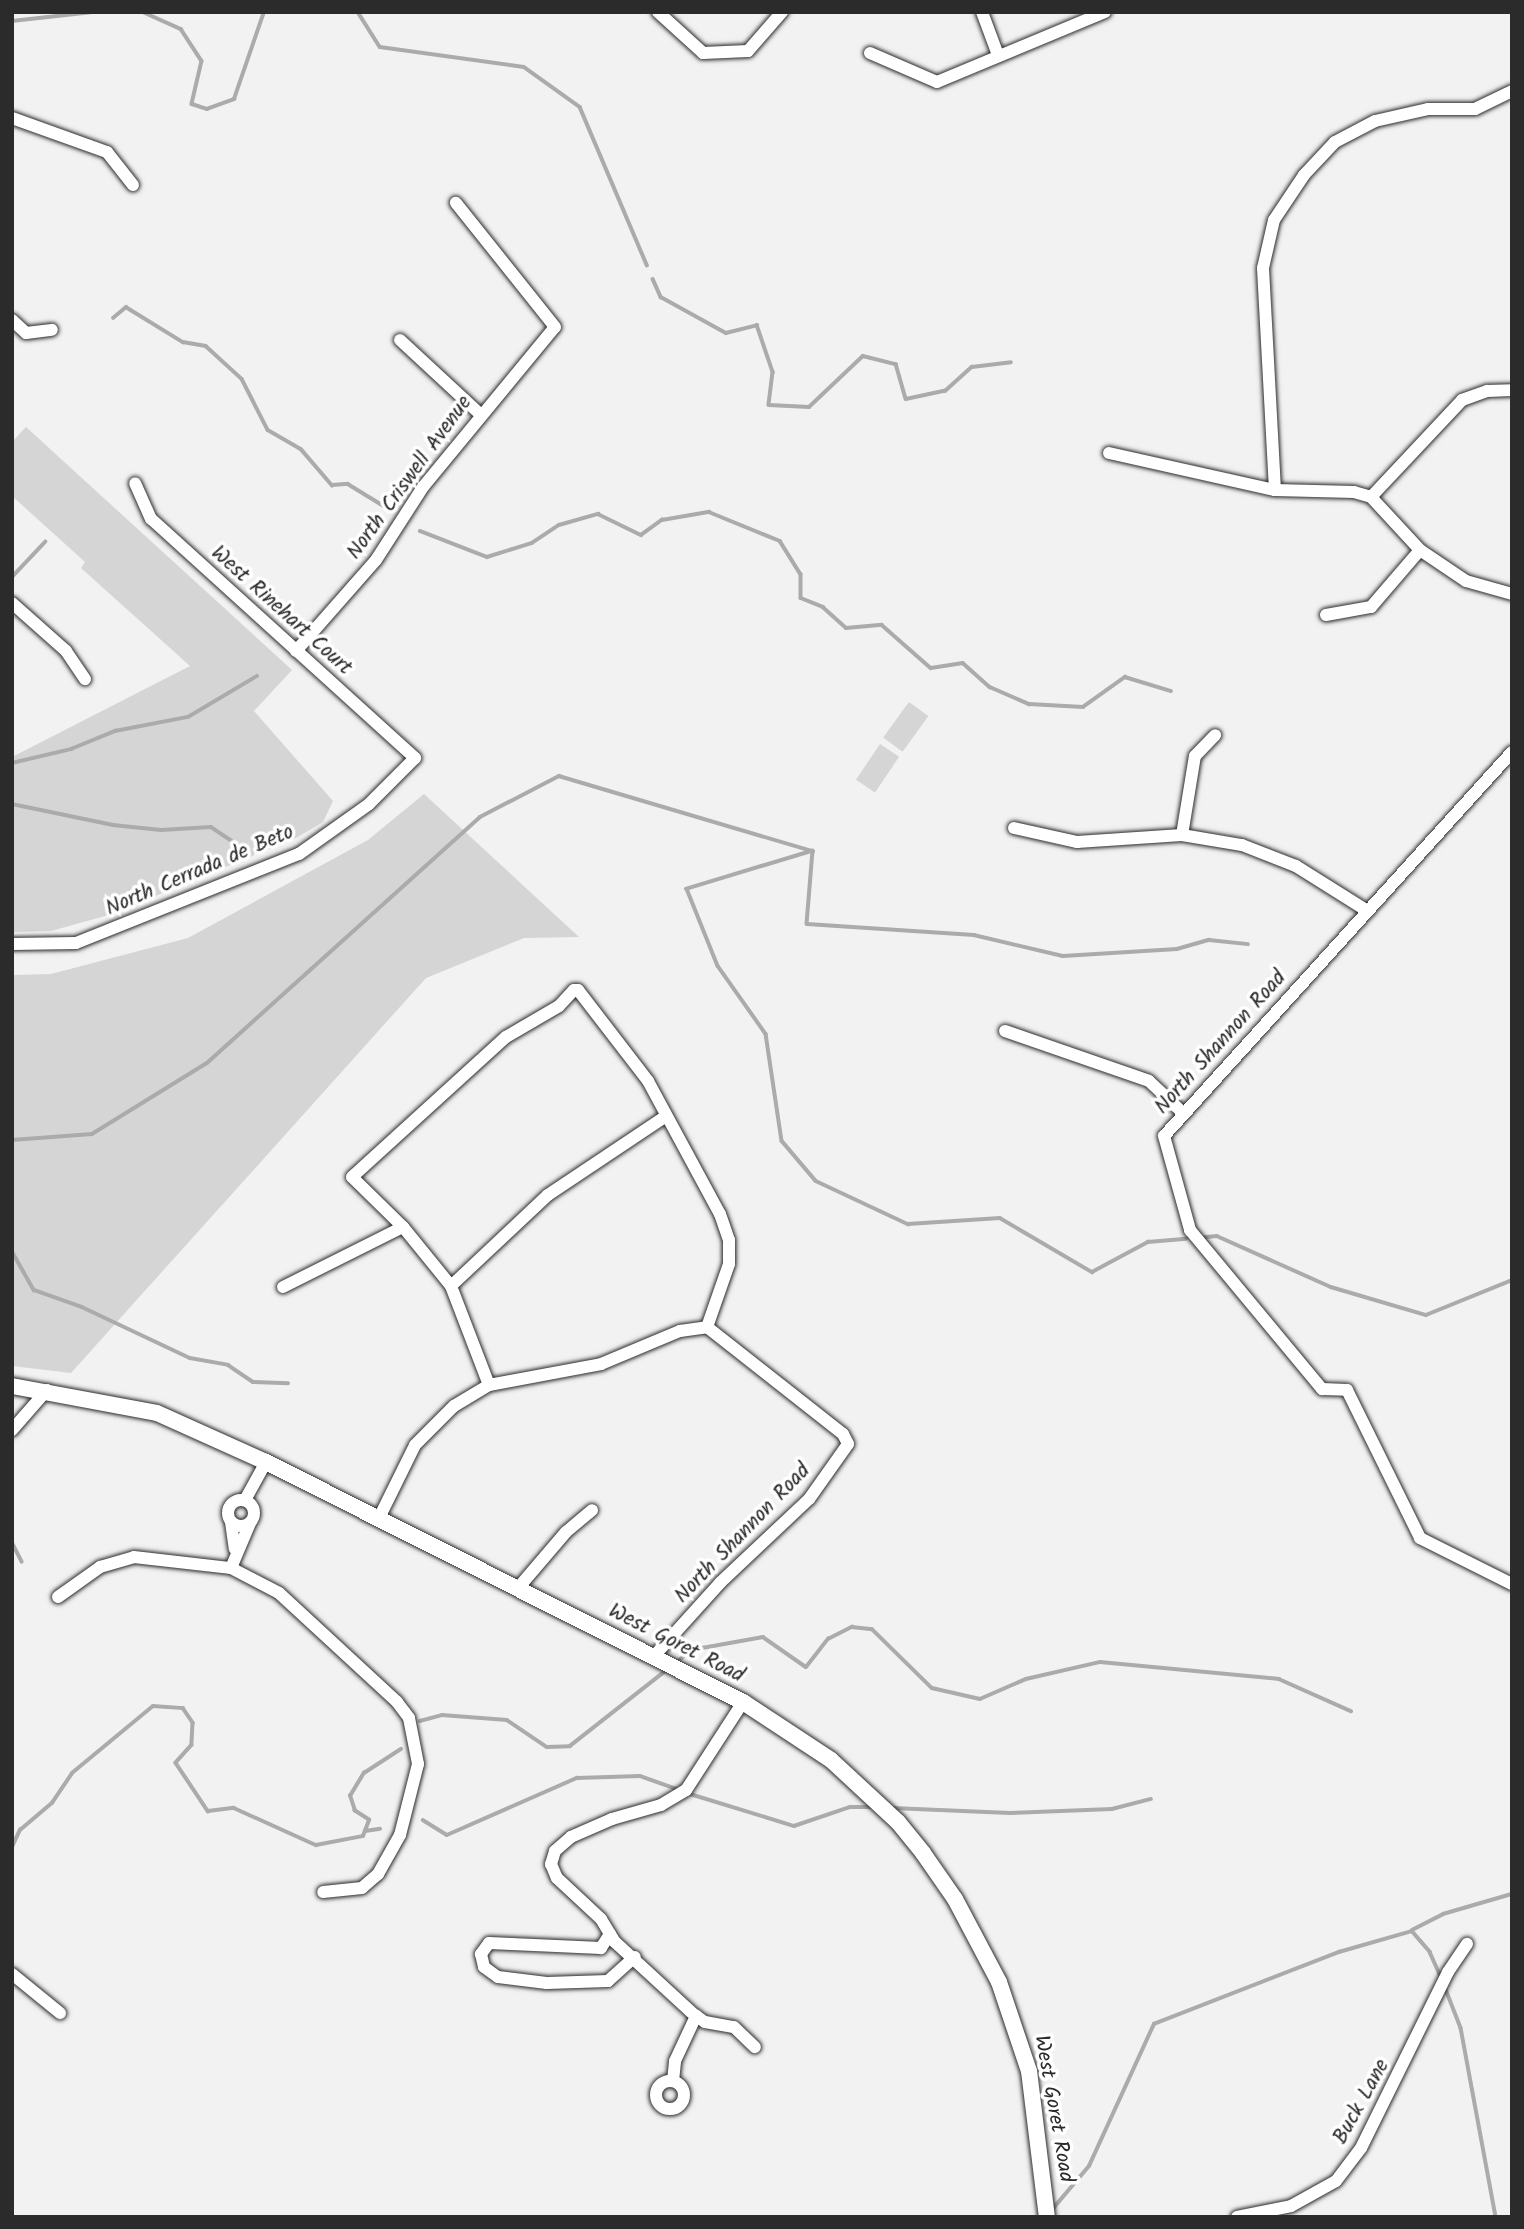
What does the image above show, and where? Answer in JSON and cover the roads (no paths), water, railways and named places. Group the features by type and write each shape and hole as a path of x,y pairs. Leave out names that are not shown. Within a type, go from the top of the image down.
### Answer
{"street":[{"path":"658,12 703,53 748,51 782,12"},
{"path":"982,12 998,55"},
{"path":"870,53 931,82 967,71 998,55 1105,12"},
{"path":"1275,490 1263,268 1273,220 1304,175 1335,142 1365,126 1428,109 1475,109 1512,92"},
{"path":"12,118 107,152 133,185"},
{"name":"North Criswell Avenue","path":"296,651 376,560 423,487 480,414 555,327 456,203"},
{"path":"12,320 26,333 52,330"},
{"path":"400,340 480,414"},
{"path":"1371,497 1462,400 1487,391 1512,390"},
{"path":"1109,453 1275,490 1354,492 1371,497 1420,551 1466,581 1512,593"},
{"name":"West Rinehart Court","path":"135,483 151,519 415,758"},
{"path":"1326,615 1371,607 1420,551"},
{"path":"12,603 66,651 85,679"},
{"path":"1182,835 1195,756 1215,735"},
{"name":"North Shannon Road","path":"1512,752 1182,1112 1164,1136 1190,1230 1322,1389 1347,1390 1420,1538 1512,1584"},
{"name":"North Cerrada de Beto","path":"12,944 76,943 299,854 369,804 415,758"},
{"path":"1014,828 1077,842 1182,835 1242,845 1296,866 1366,911"},
{"path":"379,1518 415,1445 454,1406 489,1385 601,1364 680,1331 707,1327 729,1264 729,1240 720,1214 648,1082 578,990 506,1037 352,1177 403,1227 451,1286 489,1385"},
{"path":"1004,1031 1149,1081 1182,1112"},
{"path":"451,1286 548,1195 666,1116"},
{"path":"283,1287 403,1227"},
{"name":"North Shannon Road","path":"654,1656 720,1583 809,1499 844,1454 848,1444 843,1434 707,1327"},
{"name":"West Goret Road","path":"12,1386 47,1390 157,1413 266,1462 519,1587 743,1702 814,1746 898,1822 955,1899 999,1982 1026,2059 1047,2217"},
{"path":"12,1430 47,1390"},
{"path":"235,1549 227,1512 231,1503 245,1500 266,1462"},
{"path":"231,1568 235,1549 254,1511 245,1500"},
{"path":"519,1587 566,1532 592,1510"},
{"path":"230,1522 240,1526 250,1523"},
{"path":"58,1597 100,1567 134,1557 231,1568 279,1593 397,1702 409,1718 418,1764 391,1856 362,1888 323,1892"},
{"path":"743,1702 687,1790 661,1805 612,1819 571,1837 555,1851 551,1864 557,1878 580,1896 610,1934 696,2016 705,2022 734,2027 755,2047"},
{"path":"610,1934 601,1948 489,1943 481,1954 484,1967 498,1977 547,1983 608,1981 635,1957"},
{"name":"Buck Lane","path":"1237,2217 1291,2206 1336,2181 1361,2148 1448,1972 1467,1944"},
{"path":"12,1974 60,2013"},
{"path":"673,2081 675,2061 696,2016"}],"waterway":[{"path":"12,21 93,12"},
{"path":"143,12 181,29 202,61 192,104 207,109 234,99 264,12"},
{"path":"358,12 380,47 524,67 580,107 647,265"},
{"path":"653,279 661,297 726,333 757,325 773,372 769,405 809,407 863,356 896,364 906,399 945,391 972,367 1011,362"},
{"path":"113,318 126,307 183,342 206,346 242,379 268,430 301,449 332,485 348,484 387,508"},
{"path":"420,531 487,557 532,543 559,525 598,514 641,535 662,520 709,512 780,541 801,574 801,598 823,607 846,628 882,625 931,668 963,663 990,687 1029,704 1083,707 1125,677 1171,691"},
{"path":"13,576 45,542"},
{"path":"12,763 71,749 115,731 188,717 257,676"},
{"path":"12,1140 92,1134 207,1063 480,817 559,776 813,851 687,889 718,966 766,1034 782,1141 816,1181 908,1224 1000,1218 1092,1272 1148,1242 1186,1239"},
{"path":"12,804 113,825 161,830 211,827 247,851"},
{"path":"813,851 807,924 974,935 1063,956 1177,949 1209,940 1248,944"},
{"path":"1206,1237 1217,1236 1331,1287 1426,1315 1512,1280"},
{"path":"12,1251 34,1290 82,1307 190,1358 228,1365 253,1382 288,1383"},
{"path":"12,1542 22,1562"},
{"path":"677,1662 691,1650 763,1637 806,1667 828,1639 852,1627 872,1629 932,1688 980,1699 1026,1679 1100,1662 1279,1679 1351,1711"},
{"path":"420,1721 442,1715 507,1720 547,1747 570,1746 668,1669"},
{"path":"12,1847 20,1830 52,1803 72,1773 153,1706 183,1708 193,1723 192,1745 176,1763 208,1811 234,1808 316,1845 363,1836 369,1820 355,1811 350,1796 364,1773 401,1749"},
{"path":"423,1820 447,1835 577,1778 640,1776 680,1790"},
{"path":"687,1793 794,1826 850,1807 874,1807"},
{"path":"892,1808 1010,1813 1112,1809 1151,1799"},
{"path":"365,1831 380,1829"},
{"path":"1412,1930 1443,1914 1512,1894"},
{"path":"1051,2211 1089,2166 1154,2024 1339,1952 1412,1931 1430,1952 1441,1977"},
{"path":"1445,1987 1461,2028 1496,2217"}]}
